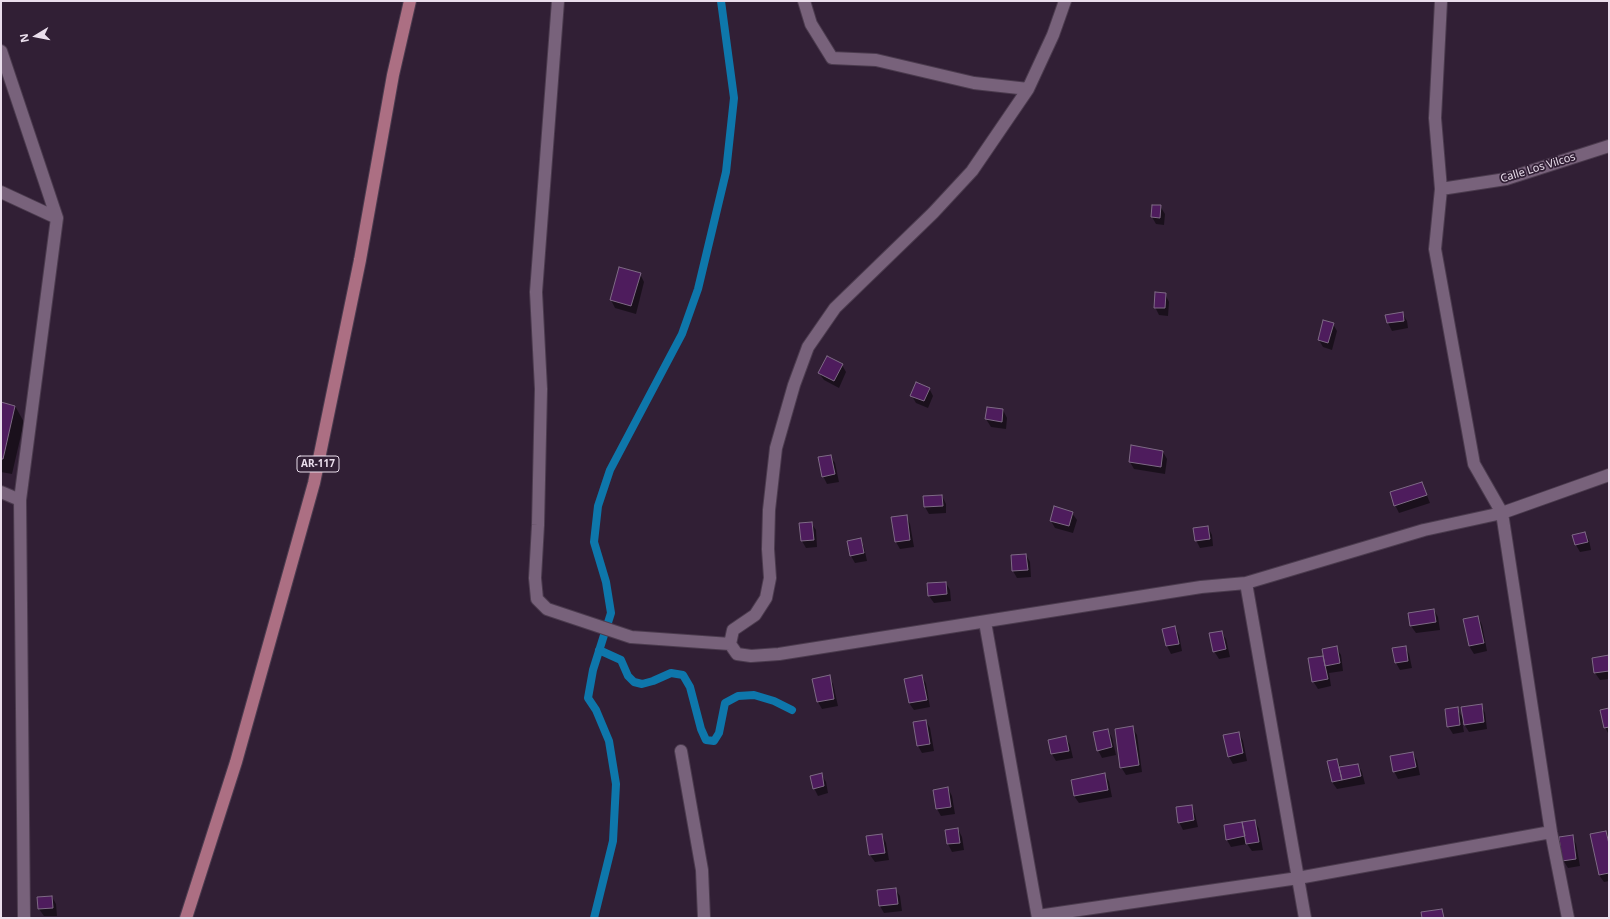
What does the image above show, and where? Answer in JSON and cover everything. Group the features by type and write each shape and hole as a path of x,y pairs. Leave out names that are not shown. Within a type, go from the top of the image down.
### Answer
{"main road":[{"name":"AR-117","path":"186,918 236,762 314,483 360,260 393,75 410,1"}],"street":[{"path":"558,1 536,292 541,389 538,524 535,578 537,599 547,610 631,637 730,644"},
{"path":"804,1 811,24 832,58 876,60 974,83 1028,89"},
{"path":"1065,1 1053,35 1028,89 972,171 933,213 835,308 808,347 794,385 776,448 769,510 768,549 770,578 766,598 755,615 733,630 730,644 737,654 751,656 779,654 1201,587 1246,583 1424,530 1502,512 1609,475"},
{"path":"1441,1 1435,118 1441,189 1435,249 1474,464 1502,512 1551,832 1568,918"},
{"path":"1,51 57,218 20,500 24,918"},
{"name":"Calle Los Vilcos","path":"1441,189 1506,179 1609,146"},
{"path":"1,192 57,218"},
{"path":"1,492 20,500"},
{"path":"1246,583 1305,918"},
{"path":"985,622 1038,917 1298,878 1551,832"},
{"path":"681,751 702,870 704,918"}],"building":[{"path":"1152,205 1161,205 1160,218 1151,217"},
{"path":"619,267 641,273 631,306 610,300"},
{"path":"1155,292 1166,293 1165,308 1154,308"},
{"path":"1403,312 1404,321 1387,323 1385,315"},
{"path":"1323,320 1334,323 1328,343 1318,340"},
{"path":"827,356 843,364 834,381 818,373"},
{"path":"916,382 930,388 924,401 910,396"},
{"path":"1,402 15,406 3,459 1,459"},
{"path":"987,407 1003,409 1002,422 985,419"},
{"path":"1131,445 1163,451 1161,467 1129,462"},
{"path":"831,455 835,474 822,477 818,457"},
{"path":"1422,482 1427,495 1394,506 1390,492"},
{"path":"942,495 943,506 924,507 923,496"},
{"path":"1054,506 1073,512 1069,526 1050,521"},
{"path":"907,515 910,540 895,542 891,517"},
{"path":"812,522 814,540 801,541 799,523"},
{"path":"1208,526 1210,539 1195,541 1193,528"},
{"path":"1585,532 1588,542 1575,545 1572,535"},
{"path":"861,538 864,553 850,556 847,541"},
{"path":"1026,554 1028,570 1012,571 1011,555"},
{"path":"946,582 947,594 928,596 927,583"},
{"path":"1434,609 1436,622 1410,626 1408,613"},
{"path":"1478,616 1484,643 1469,646 1463,619"},
{"path":"1175,626 1179,644 1166,646 1162,629"},
{"path":"1222,631 1226,649 1213,652 1209,633"},
{"path":"1337,646 1340,663 1325,666 1322,649"},
{"path":"1406,646 1408,661 1395,663 1392,648"},
{"path":"1609,655 1609,671 1594,673 1592,658"},
{"path":"1323,656 1328,679 1312,682 1308,658"},
{"path":"830,675 834,699 817,702 812,679"},
{"path":"922,675 927,700 909,703 904,679"},
{"path":"1482,704 1484,722 1464,725 1461,707"},
{"path":"1458,707 1460,725 1447,727 1445,709"},
{"path":"1609,708 1609,727 1604,728 1600,710"},
{"path":"926,720 930,744 917,746 913,722"},
{"path":"1133,726 1139,765 1120,768 1115,729"},
{"path":"1108,729 1112,747 1097,751 1093,732"},
{"path":"1239,732 1243,753 1228,757 1223,735"},
{"path":"1066,736 1069,751 1051,754 1048,740"},
{"path":"1413,752 1416,767 1393,772 1390,756"},
{"path":"1337,759 1342,780 1332,782 1327,761"},
{"path":"1358,764 1361,776 1342,780 1339,767"},
{"path":"822,773 824,786 813,789 810,776"},
{"path":"1105,773 1108,790 1074,796 1071,780"},
{"path":"948,787 951,807 936,809 933,790"},
{"path":"1192,805 1194,820 1178,823 1176,807"},
{"path":"1255,820 1259,842 1246,844 1242,822"},
{"path":"1242,822 1245,836 1226,840 1224,825"},
{"path":"958,828 960,843 947,844 945,830"},
{"path":"1606,831 1609,844 1609,873 1599,875 1590,834"},
{"path":"882,834 885,853 869,855 866,836"},
{"path":"1573,835 1576,859 1562,861 1559,837"},
{"path":"896,888 898,904 879,906 877,890"},
{"path":"52,896 53,908 38,909 37,897"},
{"path":"1442,909 1444,918 1422,918 1421,912"}],"waterway":[{"path":"594,918 613,841 616,784 609,741 596,710 588,698 593,670 611,613 606,582 594,542 598,506 610,470 682,334 698,289 726,172 734,98 721,1"},
{"path":"599,650 621,660 628,676 634,682 642,684 671,673 683,675 690,687 701,729 706,740 714,741 719,733 725,703 738,696 754,695 774,701 792,710"}]}
